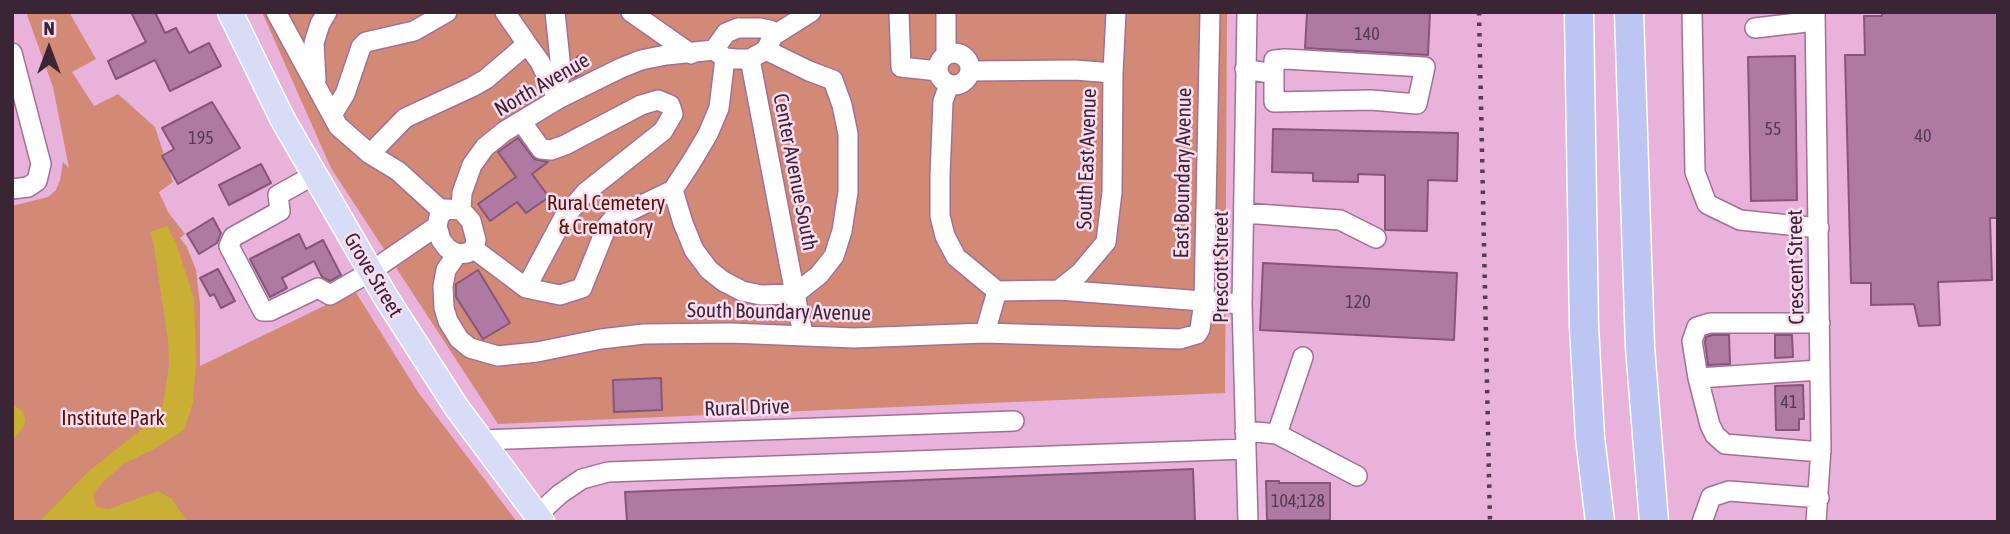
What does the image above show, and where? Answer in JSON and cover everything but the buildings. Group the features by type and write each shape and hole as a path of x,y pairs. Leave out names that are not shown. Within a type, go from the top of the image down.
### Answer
{"highway":[{"path":"1579,12 1584,326 1590,437 1600,522"},
{"path":"1629,12 1640,347 1654,522"}],"main road":[{"name":"Grove Street","path":"230,12 283,120 408,335 481,440 540,518"}],"street":[{"path":"276,12 338,127 370,155 398,171 447,216 471,220 475,229 466,251"},
{"path":"317,88 314,43 327,12"},
{"path":"332,115 345,94 361,47 366,42 414,31 447,12"},
{"path":"505,12 544,70 558,99"},
{"path":"555,12 559,60 558,99"},
{"path":"631,12 691,54"},
{"path":"763,48 811,12"},
{"path":"899,12 901,67 944,70 959,85 967,79 971,71 966,58 960,54 944,70"},
{"path":"946,12 940,215 945,236 956,257 997,291 1059,290 1242,304"},
{"name":"South East Avenue","path":"1059,290 1107,243 1116,12"},
{"name":"East Boundary Avenue","path":"1197,334 1204,300 1210,12"},
{"name":"Prescott Street","path":"1247,12 1242,304 1248,522"},
{"path":"1692,12 1695,172 1707,204 1740,220 1819,228"},
{"path":"1755,28 1815,17"},
{"name":"Crescent Street","path":"1815,17 1821,452 1816,522"},
{"path":"447,216 441,240 447,248 466,251 526,288 560,295 582,288 607,226 613,219 673,190 708,134 719,107 720,54 726,33 736,20 770,30 763,48"},
{"path":"370,155 405,118 486,79 527,44"},
{"path":"673,190 694,250 709,270 742,291 761,295 795,294 819,275 834,256 842,231 848,191 848,134 842,105 833,80 763,48"},
{"name":"North Avenue","path":"447,216 462,193 472,165 485,147 558,99 641,60 763,48"},
{"name":"Center Avenue South","path":"763,48 795,294 803,334"},
{"path":"12,53 39,152 41,170 35,184 12,189"},
{"path":"1285,59 1424,67 1418,104 1371,100 1274,102 1274,74 1274,60 1285,59"},
{"path":"1245,69 1274,74"},
{"path":"971,71 1075,70 1113,73"},
{"path":"521,121 541,149 551,150 641,105 657,100 670,105 673,114 663,131 586,192 563,219 526,288"},
{"path":"314,175 278,195 280,211 233,237 229,246 262,311 270,311 318,288 330,295 370,272 447,216"},
{"path":"1244,213 1340,220 1376,238"},
{"name":"South Boundary Avenue","path":"466,251 446,270 443,286 444,308 459,339 470,348 485,354 518,355 601,339 644,334 803,334 854,338 985,333 1167,339 1180,339 1197,334"},
{"path":"985,333 997,291"},
{"path":"1820,323 1710,323 1697,327 1692,341 1710,425 1715,435 1725,444 1821,452"},
{"path":"1277,434 1303,356"},
{"path":"1698,379 1820,370"},
{"name":"Rural Drive","path":"481,440 1014,421"},
{"path":"540,518 559,494 582,479 608,472 1246,440 1277,434 1357,476"},
{"path":"1702,522 1711,497 1729,491 1819,498"}],"green space":[{"name":"Institute Park","path":"26,12 69,12 96,59 72,72 94,106 118,94 155,127 173,182 159,192 168,212 185,234 180,238 187,247 196,270 200,303 200,366 355,291 418,392 517,522 12,522 12,206 48,197 56,190 63,162 69,168 53,87"},
{"name":"Rural Cemetery & Crematory","path":"262,12 1227,12 1225,393 498,424 331,168"}],"shaded area":[{"path":"167,226 176,243 194,299 196,363 193,402 184,430 123,464 93,494 96,507 109,509 158,491 172,499 187,522 39,522 89,471 152,421 163,405 169,365 168,340 150,232"},
{"path":"12,404 23,412 25,420 24,426 12,441"}],"railway":[{"path":"1479,12 1490,522"}]}
